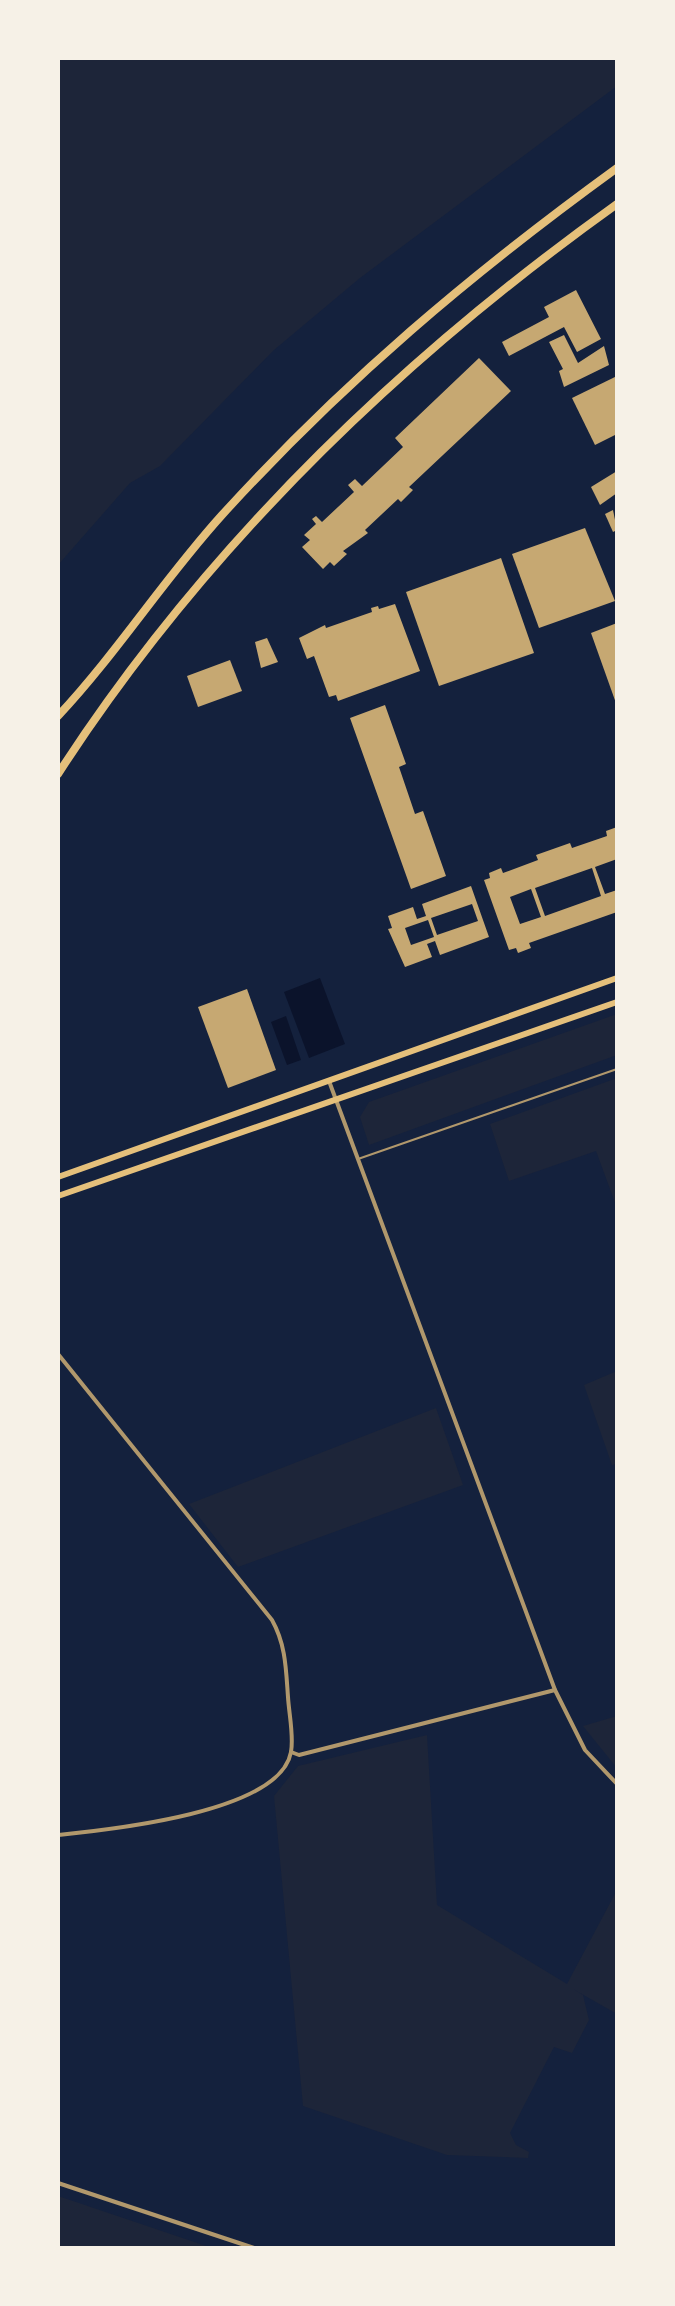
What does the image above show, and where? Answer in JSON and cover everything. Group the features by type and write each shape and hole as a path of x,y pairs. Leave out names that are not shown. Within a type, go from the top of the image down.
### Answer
{"highway":[{"path":"58,716 154,593 286,445 438,304 617,168"},
{"path":"58,774 175,611 308,463 459,324 617,204"}],"main road":[{"path":"58,1177 617,978"},
{"path":"58,1196 337,1102 617,1002"}],"street":[{"path":"329,1081 555,1690 585,1750 617,1784"},
{"path":"58,1354 272,1620 283,1640 291,1752 271,1780 243,1798 135,1826 58,1835"},
{"path":"291,1752 299,1755 555,1690"},
{"path":"58,2183 254,2248"}],"lane":[{"path":"357,1160 617,1069"}],"shaded area":[{"path":"58,58 617,58 617,86 360,278 274,350 160,466 130,483 58,565"},
{"path":"320,978 345,1044 309,1058 284,992"},
{"path":"617,1014 617,1055 369,1145 360,1117 369,1102"},
{"path":"286,1016 301,1060 287,1065 271,1022"},
{"path":"617,1078 617,1208 596,1151 509,1181 490,1124"},
{"path":"617,1371 617,1464 612,1465 584,1385"},
{"path":"436,1408 463,1485 238,1567 189,1504"},
{"path":"617,1716 617,1768 583,1726"},
{"path":"427,1735 437,1905 567,1984 617,1890 617,2014 573,1989 583,1995 589,2020 572,2053 554,2047 510,2133 516,2145 529,2152 528,2158 447,2155 303,2106 274,1796 298,1766"},
{"path":"58,2196 76,2202 212,2248 58,2248"}],"building":[{"path":"576,290 601,339 577,352 564,327 509,356 502,342 549,317 544,307"},
{"path":"564,335 578,363 604,346 609,365 564,387 559,371 563,369 549,342"},
{"path":"479,358 511,391 409,487 413,490 401,502 398,499 365,530 368,533 343,551 347,554 334,566 330,562 323,569 302,547 310,540 304,535 316,524 312,519 316,516 322,522 354,492 348,485 355,479 362,486 403,447 395,438"},
{"path":"617,376 617,434 595,445 572,398"},
{"path":"617,471 617,493 600,505 591,487"},
{"path":"613,510 617,530 613,532 605,514"},
{"path":"585,528 615,601 539,628 512,554"},
{"path":"501,558 534,653 439,686 406,592"},
{"path":"395,604 420,671 338,701 336,695 329,697 314,656 307,659 299,638 325,625 326,628 372,612 371,608"},
{"path":"617,623 617,706 591,633"},
{"path":"267,638 278,662 261,668 255,642"},
{"path":"230,660 242,691 198,707 187,676"},
{"path":"385,705 406,764 399,767 415,814 423,811 446,876 411,889 350,718"},
{"path":"617,827 617,859 595,867 605,894 617,890 617,912 529,943 531,948 518,953 516,948 509,950 484,880 490,878 489,873 501,868 503,873 538,860 536,855 570,843 572,848 607,836 606,831","holes":["592,868 601,896 545,916 535,888","531,889 541,917 520,924 510,897"]},
{"path":"471,886 489,937 440,955 435,941 427,944 432,957 405,967 388,929 392,928 388,916 413,907 417,919 426,916 422,904","holes":["472,904 478,921 437,935 431,918","428,920 434,937 411,945 405,928"]},
{"path":"247,989 276,1070 228,1088 198,1007"}]}
